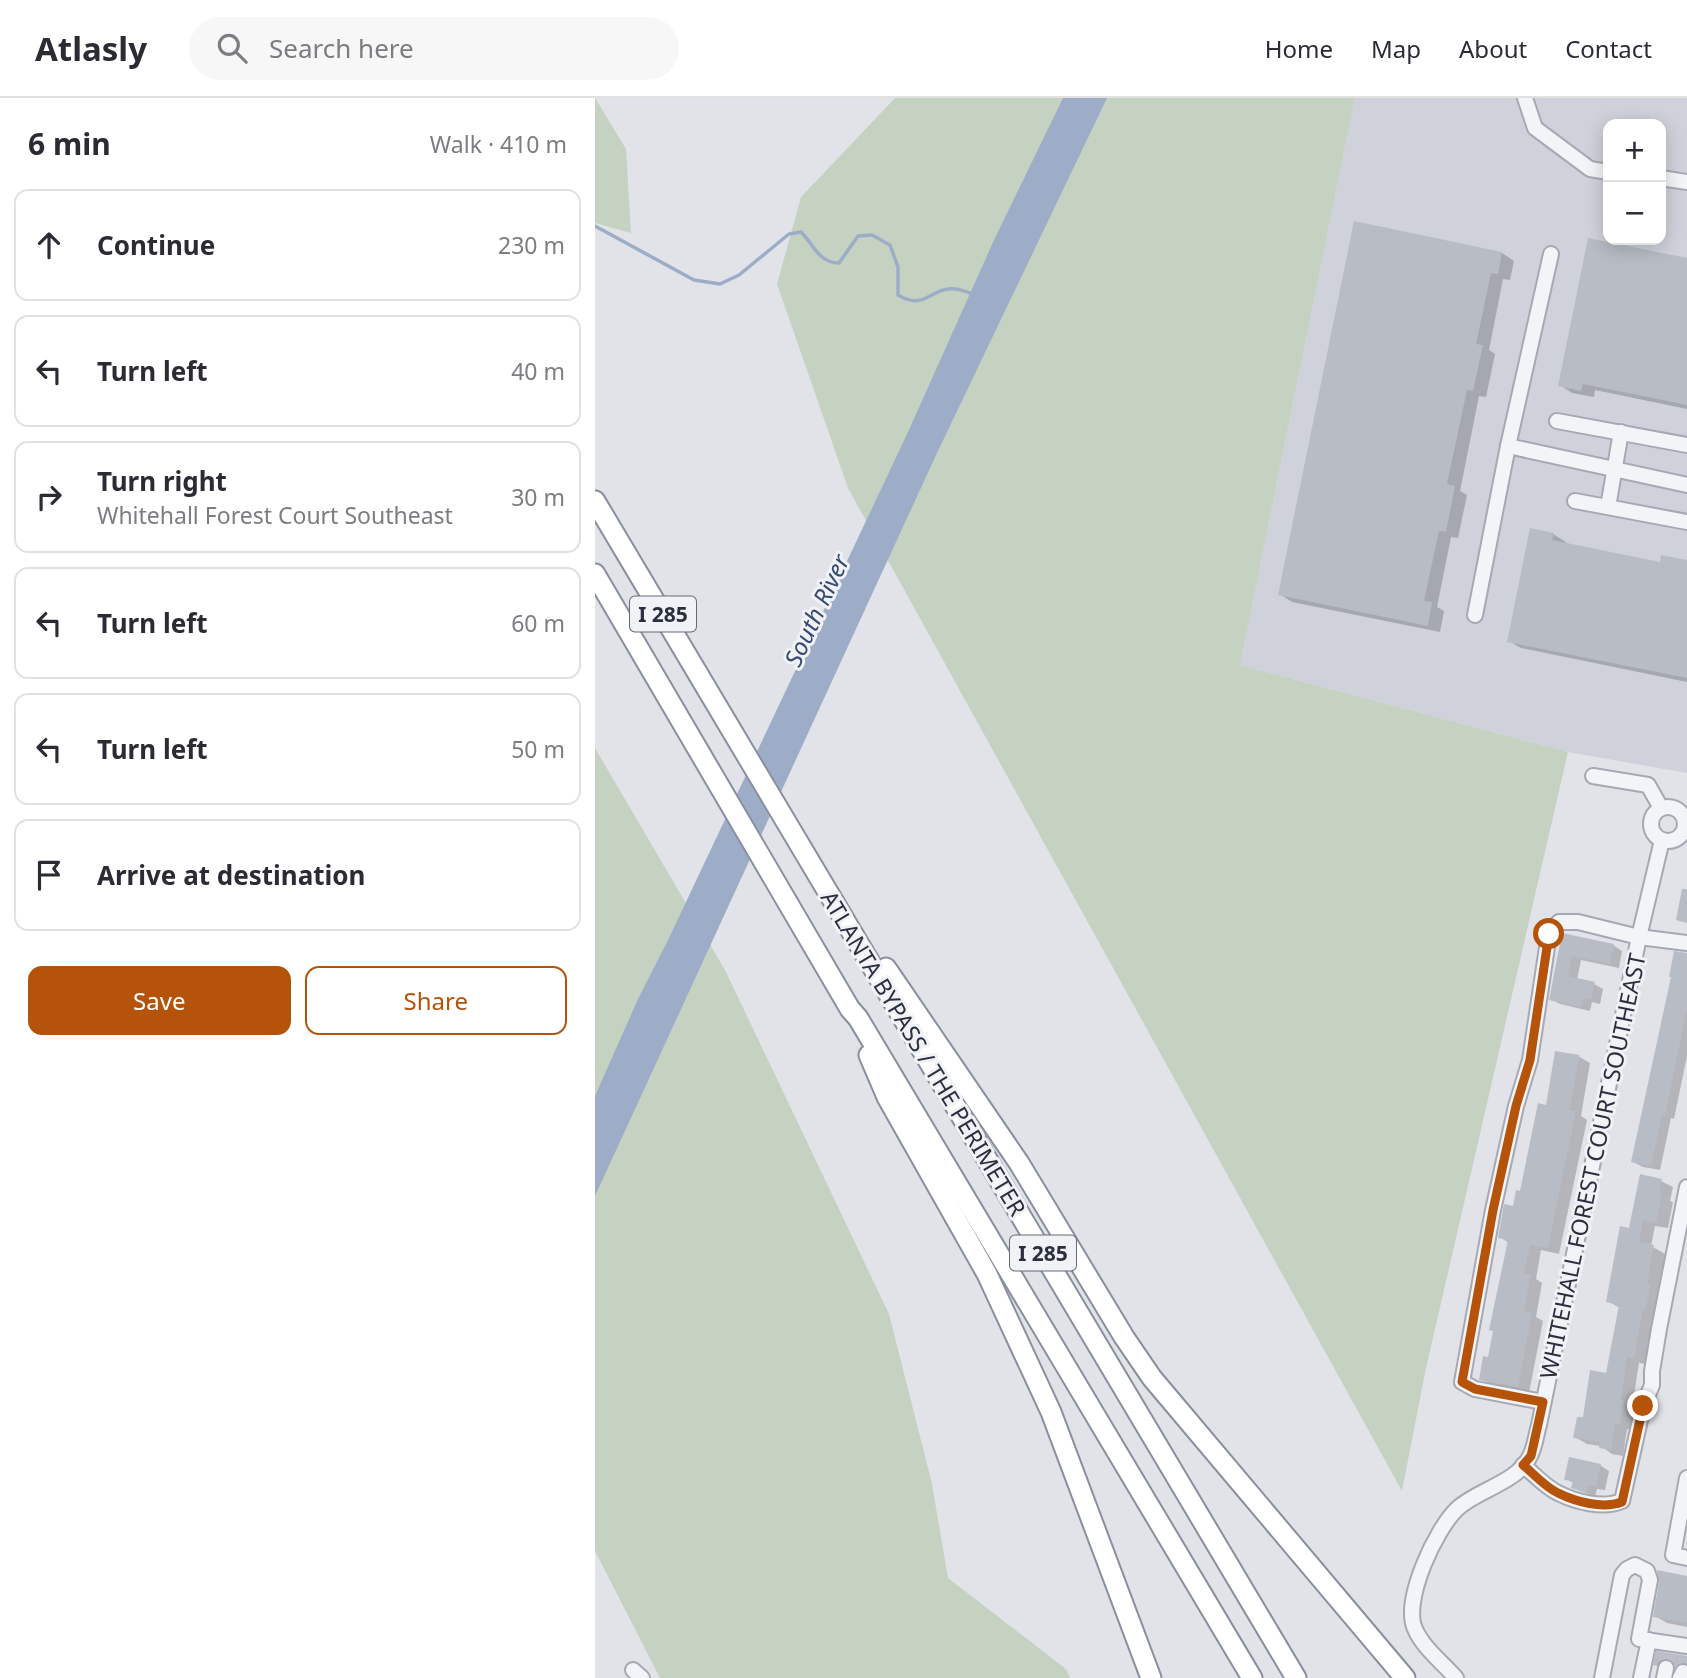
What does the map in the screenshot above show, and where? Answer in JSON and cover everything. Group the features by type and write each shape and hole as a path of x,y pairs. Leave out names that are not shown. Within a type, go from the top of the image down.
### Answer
{"highway":[{"name":"ATLANTA BYPASS / THE PERIMETER","path":"595,501 1296,1678"},
{"name":"ATLANTA BYPASS / THE PERIMETER","path":"595,575 849,1009 858,1018 939,1152 1252,1678"},
{"path":"791,828 1019,1163 1124,1337 1152,1378 1405,1678"},
{"path":"849,1009 887,1097 987,1274 1051,1412 1151,1678"}],"street":[{"path":"1525,98 1535,128 1590,169 1603,171"},
{"path":"1666,179 1687,182"},
{"path":"1475,615 1508,446 1551,254"},
{"path":"1557,421 1687,444"},
{"path":"1608,507 1621,432"},
{"path":"1508,446 1687,485"},
{"path":"1575,501 1687,522"},
{"path":"1593,776 1648,785 1661,808 1672,807 1684,811 1682,834 1673,841 1662,840"},
{"name":"WHITEHALL FOREST COURT SOUTHEAST","path":"1523,1465 1531,1456 1639,937 1662,840 1651,827 1653,816 1661,808"},
{"path":"1543,1402 1475,1389 1462,1382 1493,1210 1516,1106 1530,1060 1549,934 1559,922 1568,922 1639,937 1687,943"},
{"path":"1456,1678 1421,1640 1413,1627 1416,1591 1425,1558 1438,1531 1457,1508 1518,1472 1523,1465 1557,1493 1591,1503 1612,1505 1622,1502 1643,1406 1652,1385 1657,1339 1687,1187"},
{"path":"1680,1556 1687,1478"},
{"path":"1602,1678 1622,1575 1635,1565 1647,1571 1650,1580 1641,1678"},
{"path":"1644,1639 1670,1648 1687,1646"}],"shaded area":[{"path":"1355,98 1687,98 1687,773 1568,752 1240,665"}],"green space":[{"path":"595,98 626,149 631,233 595,223"},
{"path":"895,98 1355,98 1240,665 1568,752 1426,1368 1402,1491 848,488 777,284 801,197"},
{"path":"595,748 725,970 889,1314 932,1484 948,1578 1066,1669 1070,1678 660,1678 595,1551"}],"water":[{"name":"South River","path":"1063,98 1107,98 937,453 595,1196 595,1096 638,999 908,432 994,240"}],"building":[{"path":"1354,221 1502,252 1498,274 1491,273 1476,344 1483,345 1473,391 1467,390 1447,484 1455,486 1446,532 1439,531 1424,601 1432,602 1428,626 1278,595"},
{"path":"1588,238 1603,241 1603,245 1623,245 1687,258 1687,405 1583,384 1581,391 1558,386"},
{"path":"1530,528 1554,533 1552,540 1660,562 1661,555 1687,560 1687,678 1507,642"},
{"path":"1682,889 1687,889 1687,923 1676,920"},
{"path":"1562,933 1614,944 1610,964 1572,956 1568,976 1595,982 1591,1000 1583,998 1581,1007 1549,1000"},
{"path":"1674,951 1687,953 1687,1009 1665,1115 1662,1114 1651,1166 1631,1162 1671,977"},
{"path":"1555,1051 1579,1055 1570,1110 1576,1111 1548,1248 1530,1245 1524,1273 1531,1274 1524,1311 1532,1313 1518,1387 1479,1380 1483,1356 1488,1357 1493,1331 1489,1330 1508,1240 1498,1238 1504,1204 1513,1206 1516,1190 1520,1191 1538,1103 1546,1105"},
{"path":"1640,1174 1662,1179 1659,1194 1662,1194 1656,1223 1643,1220 1639,1242 1654,1245 1647,1284 1650,1285 1634,1359 1627,1357 1620,1425 1615,1424 1611,1450 1599,1448 1600,1442 1573,1438 1577,1417 1583,1417 1590,1370 1606,1373 1619,1305 1606,1302 1620,1226 1629,1228"},
{"path":"1569,1457 1601,1464 1596,1486 1588,1485 1586,1493 1571,1488 1573,1481 1564,1480"},
{"path":"1657,1570 1687,1576 1687,1623 1653,1617 1659,1582"},
{"path":"1656,1651 1687,1656 1687,1663 1675,1667 1673,1661 1667,1659 1659,1661 1657,1666 1653,1665"}],"waterway":[{"path":"595,226 694,280 720,284 739,275 789,234 801,232 822,257 839,263 858,236 872,235 890,245 898,267 898,295 914,301 948,289 972,294"}],"tunnel":[{"path":"1666,1668 1669,1652"},
{"path":"1683,1672 1686,1656"}],"route":[{"path":"1549,934 1530,1060 1516,1106 1493,1210 1462,1382 1475,1389 1543,1402 1531,1456 1523,1465 1557,1493 1591,1503 1612,1505 1622,1502 1643,1406"}]}
